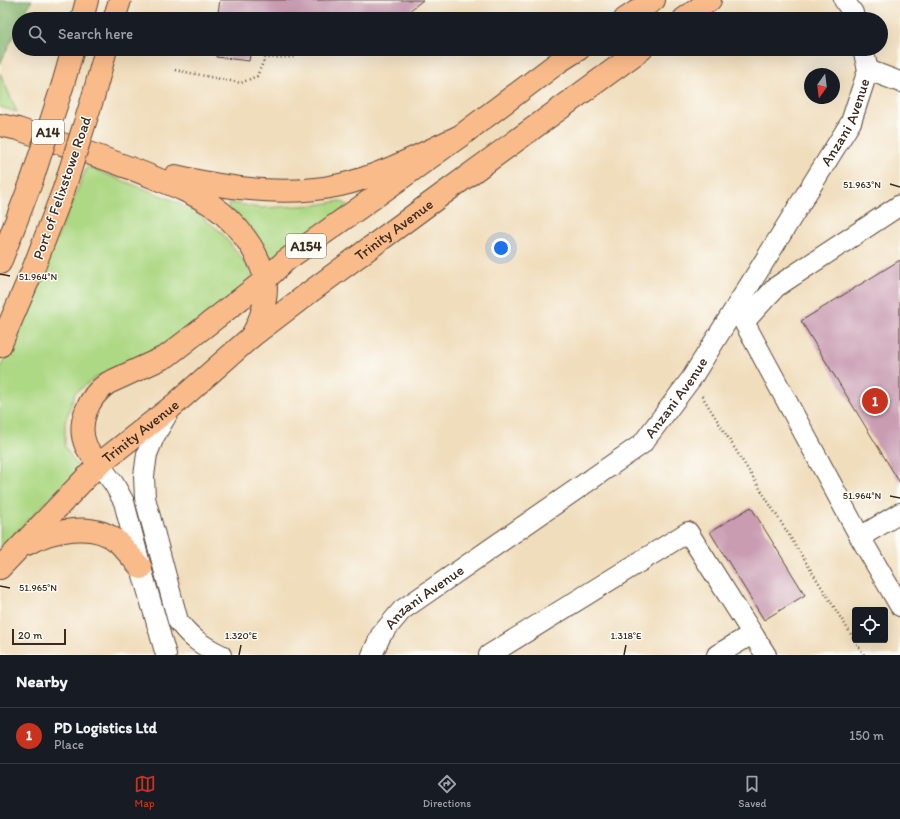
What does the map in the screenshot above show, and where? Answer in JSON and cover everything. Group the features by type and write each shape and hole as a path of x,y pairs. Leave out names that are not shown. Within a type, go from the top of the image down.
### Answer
{"main road":[{"path":"84,12 87,0"},
{"path":"116,12 120,0"},
{"path":"636,12 654,0"},
{"path":"694,12 710,0"},
{"name":"Port of Felixstowe Road","path":"0,263 32,180 71,56"},
{"name":"Port of Felixstowe Road","path":"0,346 34,266 64,189 94,94 104,56"},
{"name":"Trinity Avenue","path":"569,56 285,261 265,280 167,356 108,382 101,388 93,397 87,408 82,426 86,447 99,464 174,405 252,337 310,292 425,206 632,56"},
{"path":"0,125 18,129 121,164 194,194 213,206 243,235 257,258 265,280 265,296 261,316 252,337"},
{"path":"121,164 207,184 254,190 305,190 341,185 374,175 458,137"},
{"path":"0,568 99,464"},
{"path":"17,550 40,537 59,532 84,529 100,532 117,541 141,568"}],"street":[{"path":"844,0 852,12"},
{"name":"Anzani Avenue","path":"372,655 381,634 402,610 642,444 691,379 851,122 868,70 865,56"},
{"path":"868,70 900,82"},
{"path":"900,205 776,287 744,322 860,537 900,606"},
{"path":"174,405 154,437 148,454 144,476 145,498 178,621 189,635 205,647 221,655"},
{"path":"99,464 114,484 124,502 166,655"},
{"path":"860,537 900,513"},
{"path":"489,655 688,532 766,655"},
{"path":"717,655 752,634"}],"path":[{"path":"175,70 241,82 256,76 265,58 295,57"},
{"path":"691,379 864,655"}],"green space":[{"path":"0,0 32,0 26,12 12,12 12,39 0,64"},
{"path":"0,73 17,112 0,107"},
{"path":"87,167 170,199 195,212 221,232 247,265 252,281 166,345 95,378 75,393 65,422 65,447 79,469 0,548 0,369"},
{"path":"340,201 348,205 271,265 264,244 241,218 228,208 229,204 232,203 261,208 317,205"}],"building":[{"path":"220,0 423,0 408,12 218,12"},
{"path":"216,56 250,56 249,61"},
{"path":"900,260 900,483 801,321"},
{"path":"751,507 805,595 764,620 710,532"}],"place":[{"name":"PD Logistics Ltd","path":"875,401"}]}
